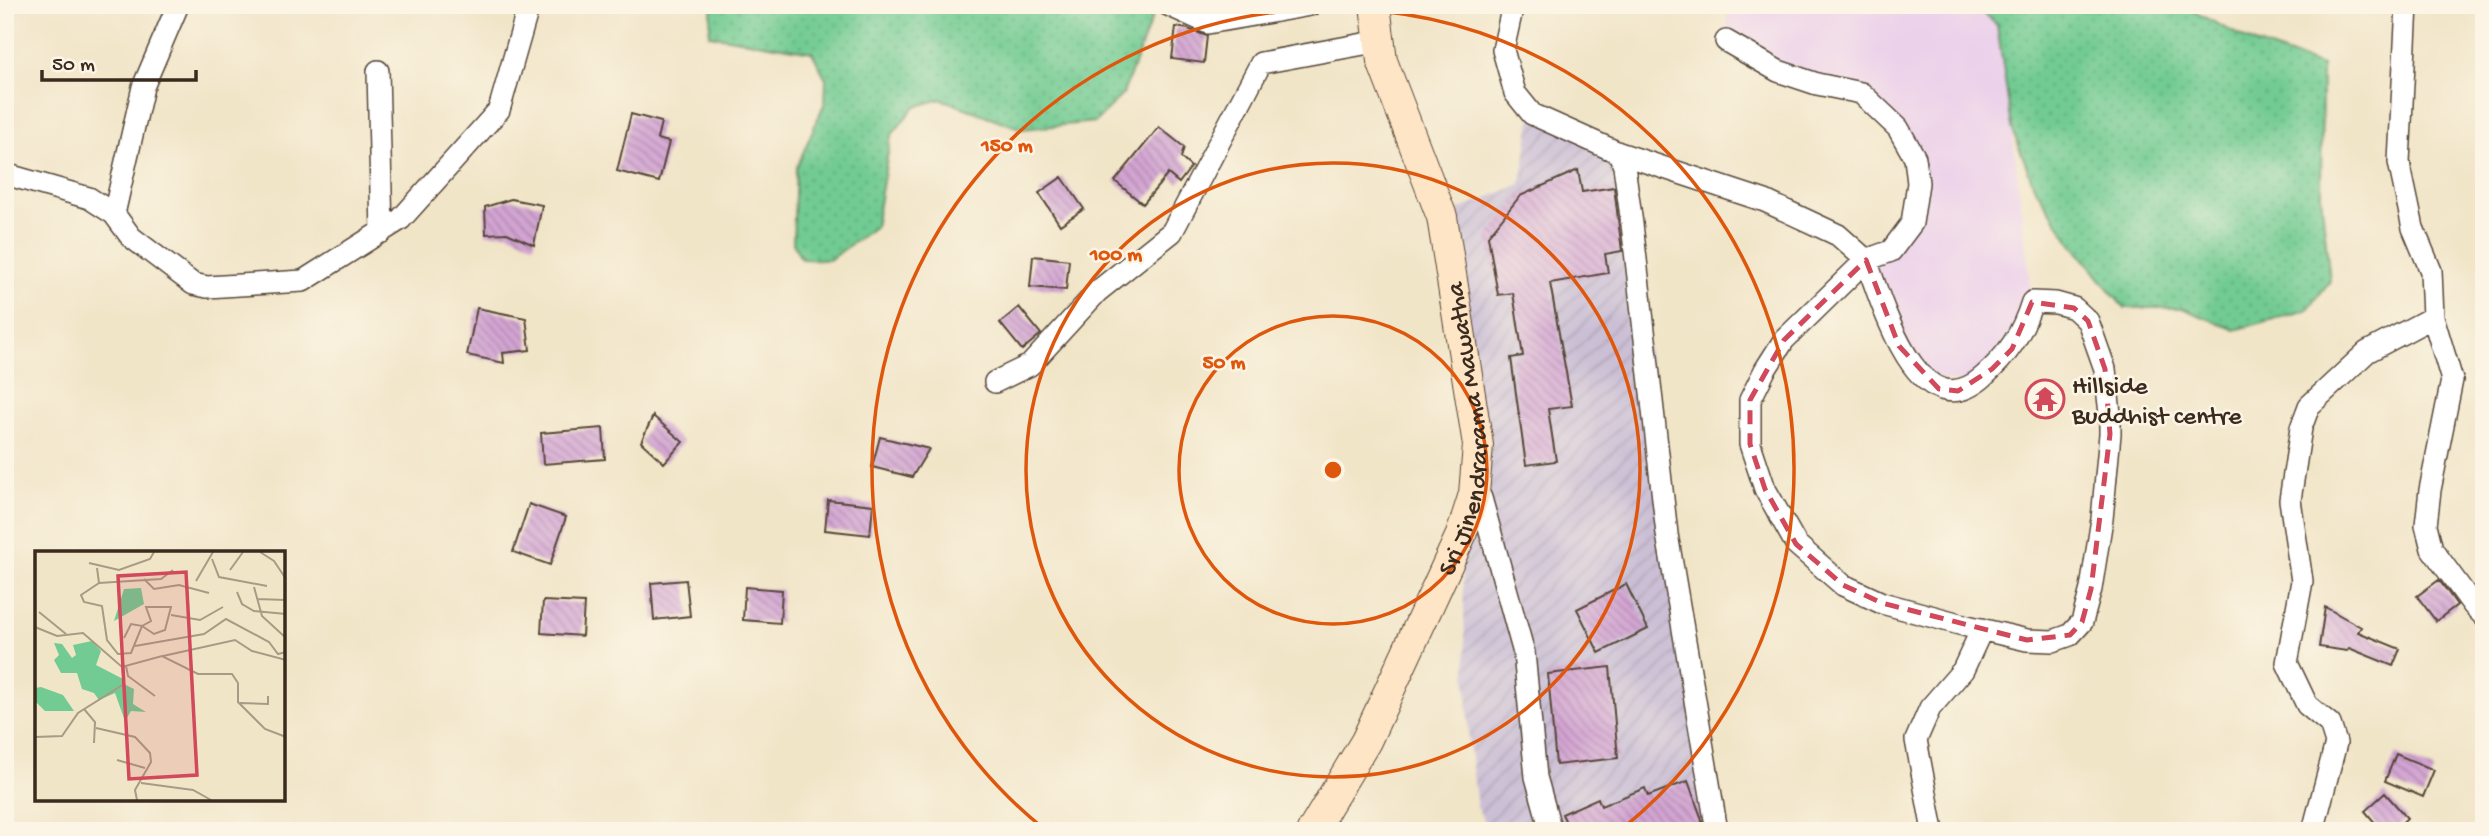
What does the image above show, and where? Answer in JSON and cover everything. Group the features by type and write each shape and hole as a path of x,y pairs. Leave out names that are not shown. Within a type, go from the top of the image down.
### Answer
{"main road":[{"name":"Sri Jinendrarama Mawatha","path":"1312,831 1366,741 1461,535 1474,494 1478,445 1442,217 1382,61 1375,5"}],"street":[{"path":"114,214 143,87 178,5"},
{"path":"5,174 89,198 114,214 131,237 193,284 207,287 303,281 401,219 499,110 529,5"},
{"path":"1168,5 1208,23 1310,5"},
{"path":"1513,5 1503,50 1515,93 1532,114 1619,153 1765,201 1838,235 1866,260 1899,346 1922,377 1939,389 1958,391 1975,384 1992,369 2012,349 2025,324 2032,302 2056,303 2074,308 2088,321 2105,369 2110,434 2102,519 2091,589 2082,622 2070,635 2053,641 2027,640 1882,603 1843,585 1796,544 1765,489 1750,443 1750,400 1784,341 1866,260 1891,251 1912,223 1918,183 1915,158 1898,128 1861,93 1817,84 1778,71 1726,41"},
{"path":"2407,5 2399,162 2413,228 2431,271 2433,317 2452,380 2430,490 2426,525 2432,550 2484,616"},
{"path":"995,382 1030,365 1098,290 1172,232 1261,63 1380,41"},
{"path":"378,71 382,232"},
{"path":"1619,153 1632,223 1667,534 1717,831"},
{"path":"2313,831 2336,743 2330,723 2307,705 2287,663 2302,581 2290,500 2301,428 2309,406 2367,352 2433,317"},
{"path":"1474,494 1481,498 1524,653 1536,777 1551,831"},
{"path":"1933,831 1916,740 1930,708 1964,670 1982,629"}],"highlighted area":[{"path":"1866,260 1899,346 1939,389 1958,391 1992,369 2012,349 2032,302 2074,308 2088,321 2105,369 2110,434 2091,589 2082,622 2070,635 2027,640 1882,603 1843,585 1796,544 1765,489 1750,444 1750,400 1784,340"}],"shaded area":[{"path":"1728,5 1973,5 1997,25 2032,302 1975,384 1922,377 1866,260 1912,223 1915,158 1861,93 1726,41"},
{"path":"1532,114 1619,153 1717,831 1489,831 1477,807 1469,741 1461,535 1478,445 1442,217 1521,184"}],"green space":[{"path":"712,5 1157,5 1123,94 1095,122 1022,129 941,99 914,107 891,136 875,227 829,260 801,259 793,243 796,169 825,102 826,79 812,52 709,35"},
{"path":"1973,5 2181,5 2252,42 2322,66 2321,195 2330,281 2307,310 2235,330 2182,308 2124,308 2071,243 2034,186 2012,128 1997,25"}],"building":[{"path":"1176,27 1207,36 1204,63 1172,59"},
{"path":"631,114 661,122 657,139 669,142 659,182 617,171"},
{"path":"1159,127 1184,147 1181,158 1191,167 1179,183 1168,174 1143,204 1115,181"},
{"path":"1578,170 1582,192 1614,187 1622,251 1605,254 1608,273 1550,283 1572,406 1548,409 1556,461 1526,465 1511,358 1523,356 1513,293 1498,295 1488,236 1520,196"},
{"path":"1062,177 1084,209 1060,225 1039,193"},
{"path":"511,199 542,205 534,245 507,233 486,234 485,207"},
{"path":"1033,256 1069,260 1066,290 1030,287"},
{"path":"1019,307 1041,334 1022,350 1000,323"},
{"path":"477,308 526,318 530,350 503,353 504,363 467,355"},
{"path":"653,416 683,442 664,463 641,442"},
{"path":"603,428 605,459 543,464 541,433"},
{"path":"880,437 929,449 912,477 872,467"},
{"path":"828,500 873,505 870,535 825,530"},
{"path":"529,504 566,517 550,565 513,552"},
{"path":"686,580 690,616 654,620 651,583"},
{"path":"2439,580 2457,605 2436,621 2417,596"},
{"path":"1626,584 1648,629 1599,653 1577,609"},
{"path":"745,587 782,590 780,623 743,620"},
{"path":"543,601 584,603 582,636 541,633"},
{"path":"2325,607 2361,627 2358,632 2400,649 2393,666 2349,648 2347,651 2319,647"},
{"path":"1610,667 1618,758 1556,765 1548,674"},
{"path":"2396,754 2434,770 2423,797 2385,781"},
{"path":"1688,781 1704,831 1570,831 1562,814 1598,798 1601,806 1645,788 1648,796"},
{"path":"2385,793 2407,818 2393,831 2382,831 2365,811"}],"place":[{"name":"Hillside Buddhist centre","path":"2045,399"}]}
